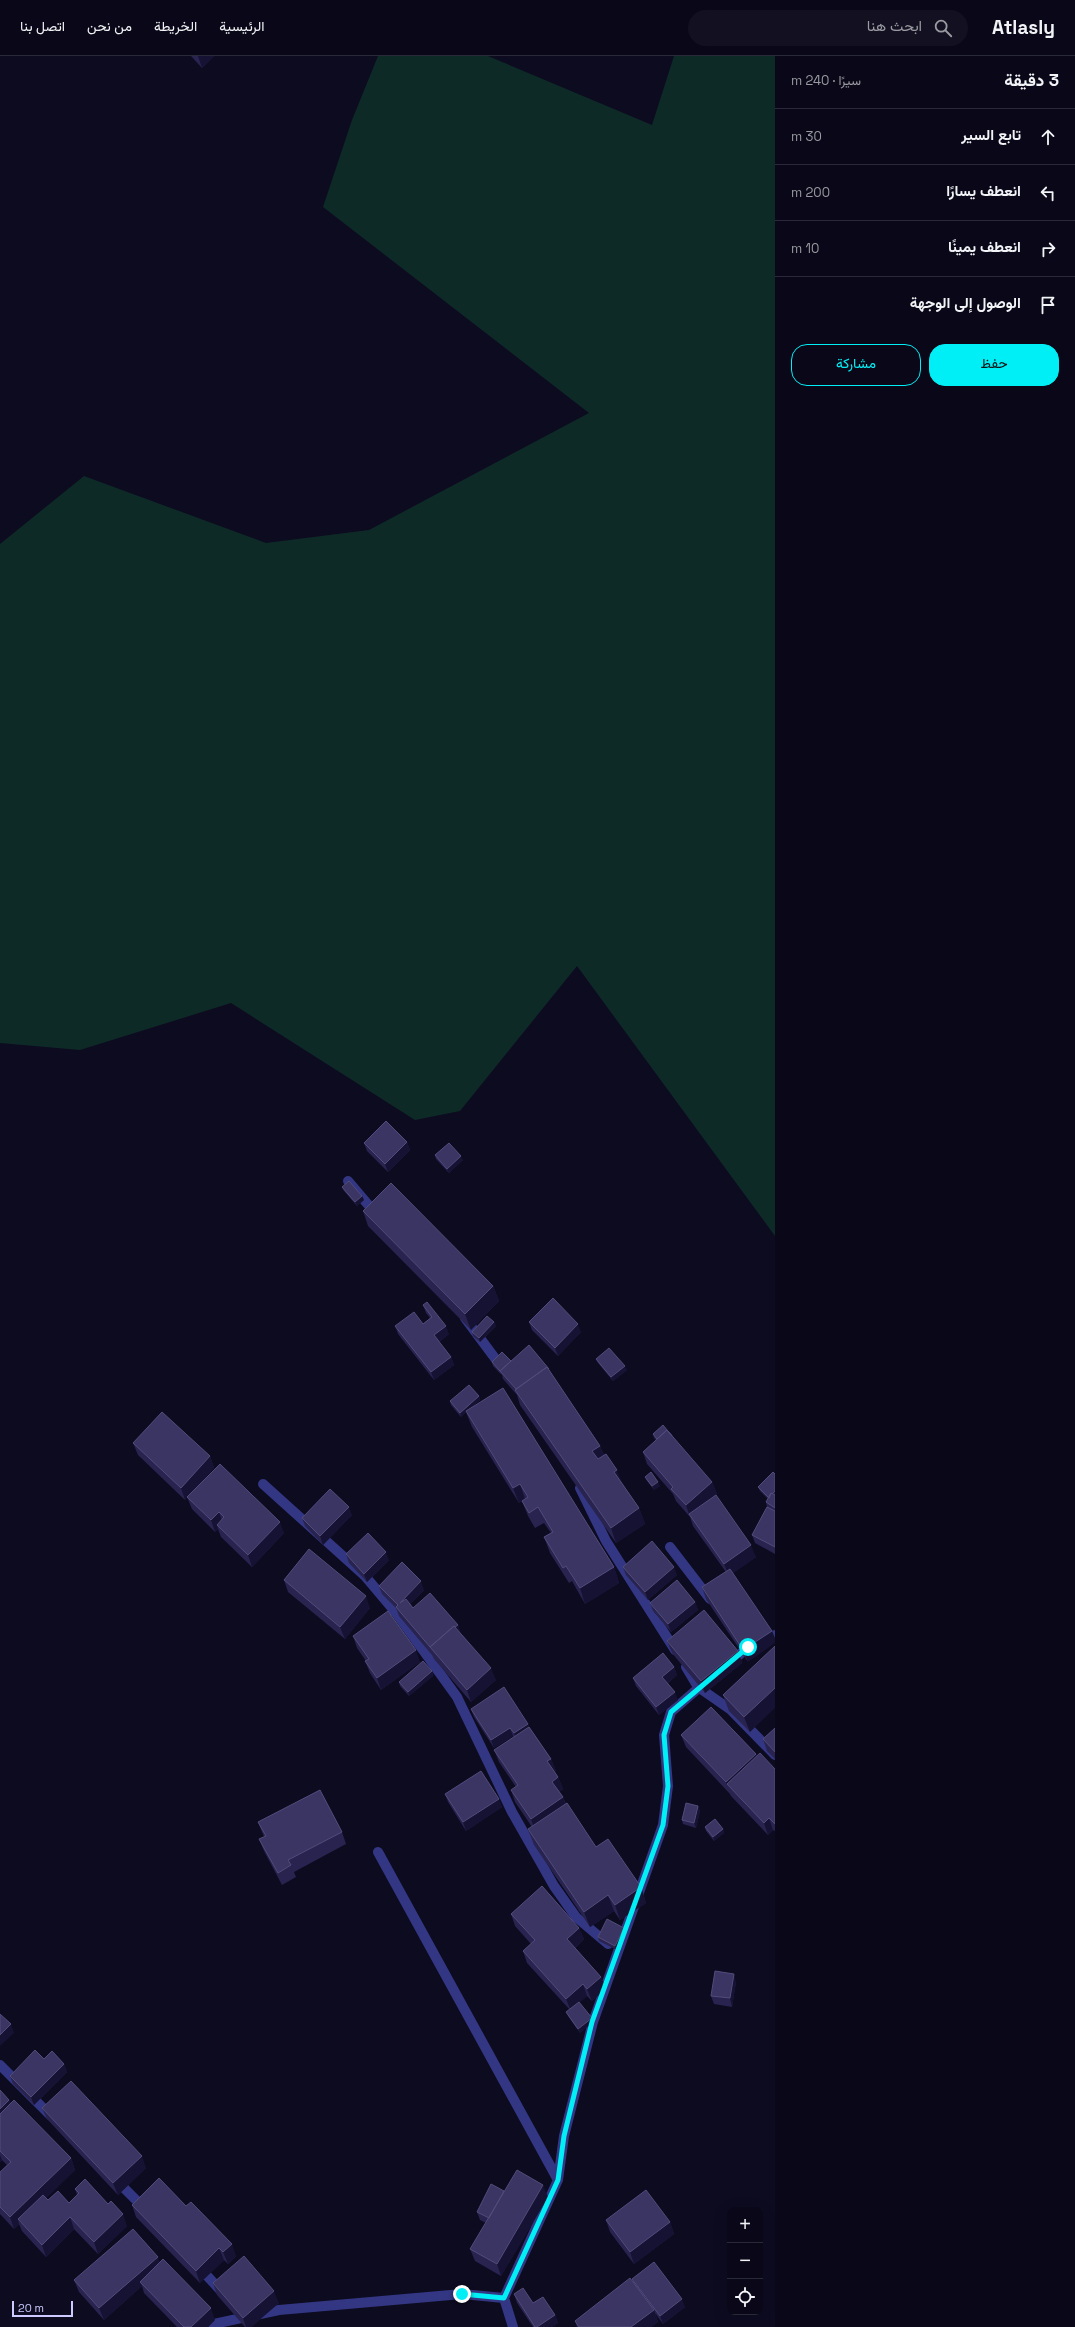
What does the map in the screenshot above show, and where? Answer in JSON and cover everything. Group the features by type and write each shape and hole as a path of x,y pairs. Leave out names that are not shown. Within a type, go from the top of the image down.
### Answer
{"street":[{"path":"348,1181 384,1223"},
{"path":"461,1312 511,1380"},
{"path":"575,1479 606,1541 698,1687 731,1710 775,1755"},
{"path":"263,1484 365,1576 397,1614 457,1697 512,1812 554,1886 576,1917 617,1952"},
{"path":"670,1547 718,1609"},
{"path":"513,2327 504,2298 558,2180 564,2136 592,2022 663,1825 668,1786 664,1735 671,1712 698,1687 718,1672 745,1644 775,1635"},
{"path":"378,1852 558,2180"},
{"path":"0,2065 61,2125"},
{"path":"105,2169 154,2219"},
{"path":"192,2259 245,2317"},
{"path":"200,2327 279,2310 462,2294 504,2298"}],"green space":[{"path":"378,56 488,56 652,125 674,56 775,56 775,1236 577,966 460,1111 415,1120 231,1003 80,1050 0,1043 0,544 84,476 266,543 369,530 589,413 323,207 352,120"}],"building":[{"path":"386,1121 407,1142 385,1164 364,1143"},
{"path":"449,1143 461,1156 447,1169 435,1155"},
{"path":"349,1181 362,1196 355,1202 342,1187"},
{"path":"391,1183 493,1286 465,1314 363,1211"},
{"path":"553,1298 578,1324 555,1348 529,1322"},
{"path":"427,1302 446,1326 434,1335 451,1357 431,1372 395,1326 414,1312 423,1324 432,1317 423,1305"},
{"path":"487,1316 494,1322 479,1338 472,1332"},
{"path":"529,1345 549,1369 547,1367 516,1389 500,1371"},
{"path":"609,1348 625,1366 611,1377 596,1359"},
{"path":"502,1352 511,1361 500,1371 492,1362"},
{"path":"547,1367 600,1446 592,1451 598,1459 606,1454 617,1470 614,1472 639,1508 611,1528 515,1390"},
{"path":"469,1385 479,1396 460,1413 450,1401"},
{"path":"503,1388 614,1567 580,1588 566,1566 563,1568 544,1537 553,1532 538,1507 529,1513 522,1501 528,1497 520,1484 513,1488 466,1411"},
{"path":"162,1412 210,1456 181,1488 133,1443"},
{"path":"663,1425 672,1436 667,1430 657,1439 653,1434"},
{"path":"667,1430 712,1482 686,1505 671,1489 673,1487 643,1452"},
{"path":"220,1464 280,1522 248,1555 217,1525 224,1517 219,1512 211,1520 187,1497"},
{"path":"651,1472 658,1482 652,1486 645,1477"},
{"path":"773,1472 775,1474 775,1491 772,1494 771,1493 769,1498 758,1487"},
{"path":"330,1489 349,1507 320,1536 302,1518"},
{"path":"771,1493 775,1495 775,1508 766,1502"},
{"path":"716,1495 751,1545 724,1564 689,1514"},
{"path":"767,1507 775,1511 775,1547 752,1535"},
{"path":"368,1533 386,1552 364,1574 346,1554"},
{"path":"652,1541 674,1567 645,1592 623,1567"},
{"path":"309,1549 366,1596 340,1627 284,1580"},
{"path":"402,1562 421,1581 400,1603 406,1599 413,1608 430,1593 458,1625 455,1627 454,1626 430,1647 396,1607 398,1605 379,1586"},
{"path":"730,1569 772,1631 743,1650 702,1587"},
{"path":"677,1580 695,1602 668,1624 650,1603"},
{"path":"704,1610 738,1651 701,1681 667,1641"},
{"path":"388,1611 416,1650 377,1678 365,1661 369,1659 353,1636"},
{"path":"454,1626 491,1668 467,1690 430,1647"},
{"path":"775,1646 775,1688 744,1717 723,1695"},
{"path":"663,1653 674,1667 662,1677 675,1692 656,1707 633,1678"},
{"path":"423,1661 432,1671 408,1692 399,1682"},
{"path":"504,1687 528,1724 514,1733 510,1728 491,1740 471,1709"},
{"path":"711,1707 756,1754 726,1782 681,1735"},
{"path":"529,1727 551,1759 547,1761 558,1777 552,1782 563,1797 531,1819 511,1790 518,1785 494,1750"},
{"path":"775,1728 775,1752 763,1739"},
{"path":"760,1753 775,1769 775,1824 769,1818 764,1823 727,1784"},
{"path":"481,1771 499,1799 463,1822 445,1794"},
{"path":"320,1790 342,1832 288,1860 291,1865 278,1873 259,1839 266,1836 258,1822"},
{"path":"567,1803 596,1847 608,1839 641,1887 615,1905 608,1895 584,1912 528,1829"},
{"path":"686,1803 698,1806 694,1823 682,1820"},
{"path":"715,1819 723,1829 713,1837 705,1827"},
{"path":"542,1886 579,1928 567,1939 601,1977 587,1989 583,1984 566,1999 523,1951 535,1940 511,1914"},
{"path":"607,1919 624,1928 615,1946 598,1937"},
{"path":"715,1971 734,1974 730,1998 711,1996"},
{"path":"579,2002 592,2018 578,2029 566,2012"},
{"path":"0,2014 11,2024 0,2035"},
{"path":"35,2050 44,2059 52,2051 64,2064 31,2097 10,2076"},
{"path":"71,2081 142,2156 113,2183 42,2108"},
{"path":"0,2090 9,2100 0,2109"},
{"path":"14,2100 71,2158 10,2217 0,2207 0,2172 11,2162 0,2151 0,2114"},
{"path":"517,2170 543,2185 497,2264 470,2249"},
{"path":"159,2178 186,2206 191,2202 232,2244 223,2252 219,2248 196,2271 132,2205"},
{"path":"85,2179 108,2204 111,2201 123,2214 94,2242 70,2217 42,2245 18,2219 43,2195 48,2200 58,2191 69,2203 79,2193 75,2189"},
{"path":"491,2184 504,2191 489,2218 477,2212"},
{"path":"646,2190 670,2222 630,2252 606,2220"},
{"path":"133,2229 158,2257 99,2308 74,2280"},
{"path":"244,2256 274,2291 243,2318 213,2283"},
{"path":"163,2259 211,2308 191,2327 184,2327 140,2282"},
{"path":"654,2262 682,2299 660,2316 632,2279"},
{"path":"630,2278 654,2310 631,2327 579,2327 575,2321"},
{"path":"523,2288 533,2303 543,2297 555,2315 535,2327 514,2294"}],"route":[{"path":"462,2294 504,2298 558,2180 564,2136 592,2022 663,1825 668,1786 664,1735 671,1712 698,1687 727,1666 748,1647"}]}
